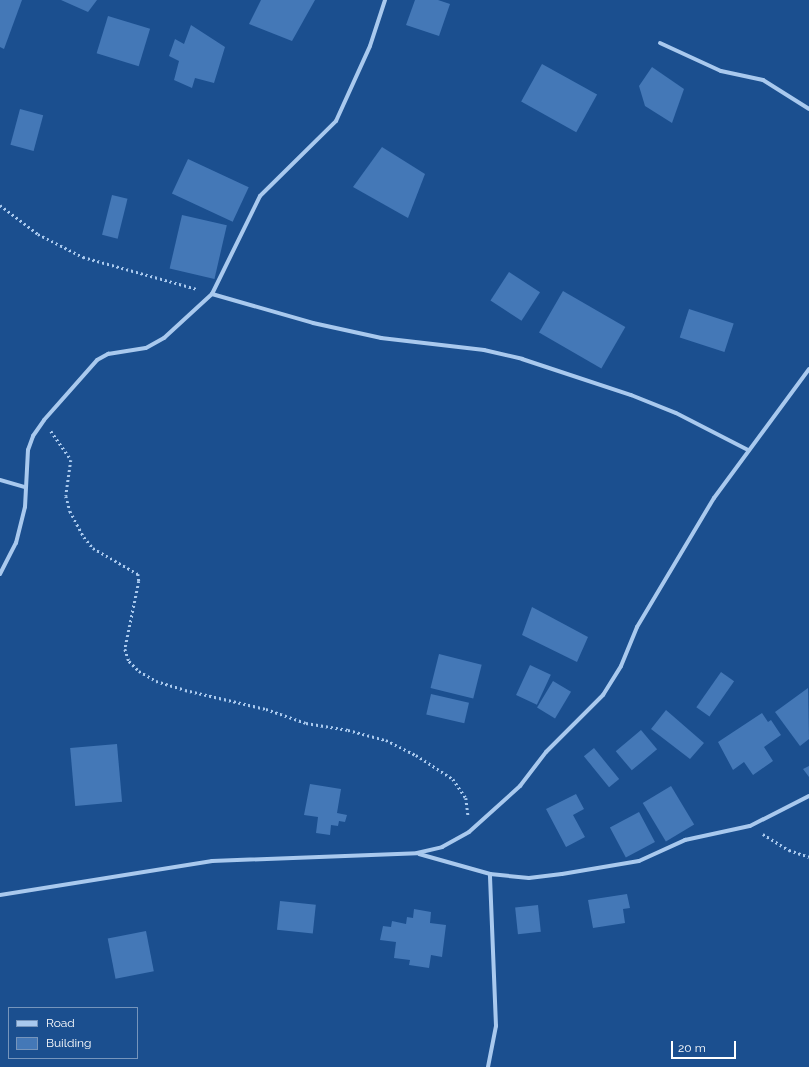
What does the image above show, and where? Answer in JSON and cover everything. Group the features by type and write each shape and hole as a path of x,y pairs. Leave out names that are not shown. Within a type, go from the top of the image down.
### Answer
{"street":[{"path":"0,574 16,543 25,507 28,450 33,436 44,420 97,360 108,354 146,348 164,338 212,294 260,196 336,121 370,46 385,0"},
{"path":"660,43 721,71 762,80 809,109"},
{"path":"212,294 313,323 381,338 484,350 522,359 637,398 676,414 748,450"},
{"path":"0,895 212,861 417,853 442,847 469,832 520,786 546,752 603,695 621,666 637,628 714,498 809,369"},
{"path":"0,480 25,487"},
{"path":"417,853 490,874 529,878 593,870 639,861 686,840 750,826 809,796"},
{"path":"488,1067 496,1026 490,874"}],"path":[{"path":"0,205 38,234 83,257 212,294"},
{"path":"44,420 71,460 66,496 70,510 84,536 93,548 138,574 139,581 125,649 129,661 139,671 156,681 185,690 266,709 306,723 348,730 386,740 416,755 453,779 466,798 469,832"},
{"path":"750,826 789,850 809,857"}],"building":[{"path":"0,0 22,0 4,49 0,47"},
{"path":"61,0 97,0 88,12"},
{"path":"261,0 315,0 292,41 249,24"},
{"path":"415,0 438,0 450,4 439,36 406,25"},
{"path":"108,16 150,29 139,66 97,53"},
{"path":"191,25 225,47 214,83 195,78 192,88 174,80 179,61 169,56 175,39 184,44"},
{"path":"542,64 597,95 576,132 521,102"},
{"path":"652,67 684,89 672,123 645,106 639,86"},
{"path":"20,109 43,115 34,151 10,145"},
{"path":"382,147 425,174 408,218 353,187"},
{"path":"188,159 249,187 233,222 172,193"},
{"path":"112,195 128,199 118,239 102,235"},
{"path":"182,215 227,225 214,279 170,269"},
{"path":"509,272 540,292 522,321 490,301"},
{"path":"563,291 625,327 601,369 539,333"},
{"path":"689,309 734,324 724,352 680,338"},
{"path":"532,607 588,637 577,662 522,635"},
{"path":"439,654 482,665 473,699 431,688"},
{"path":"530,665 551,675 537,705 516,695"},
{"path":"721,672 734,681 709,716 696,707"},
{"path":"553,681 571,692 555,718 537,708"},
{"path":"808,688 809,739 800,746 775,712"},
{"path":"431,694 469,703 464,723 426,714"},
{"path":"666,710 704,743 690,759 651,729"},
{"path":"762,713 768,722 771,720 781,735 764,747 773,761 753,775 744,762 733,770 718,742"},
{"path":"641,730 657,749 632,770 616,751"},
{"path":"117,744 122,802 75,806 70,748"},
{"path":"594,748 619,779 609,787 584,756"},
{"path":"809,766 809,777 803,769"},
{"path":"310,784 341,789 337,813 347,815 345,822 339,821 338,826 331,825 330,835 316,833 318,817 304,815"},
{"path":"671,786 694,825 666,842 643,803"},
{"path":"576,794 584,809 573,815 585,837 566,847 546,809"},
{"path":"639,812 655,842 626,858 610,827"},
{"path":"627,894 630,908 623,909 625,923 593,928 588,900"},
{"path":"280,901 316,905 313,934 277,930"},
{"path":"538,905 541,932 518,934 515,907"},
{"path":"414,909 431,912 430,923 446,925 442,957 431,955 429,968 409,965 410,960 394,958 396,942 380,940 383,926 391,927 392,921 406,924 407,917 413,918"},
{"path":"146,931 154,971 116,979 108,938"}]}
